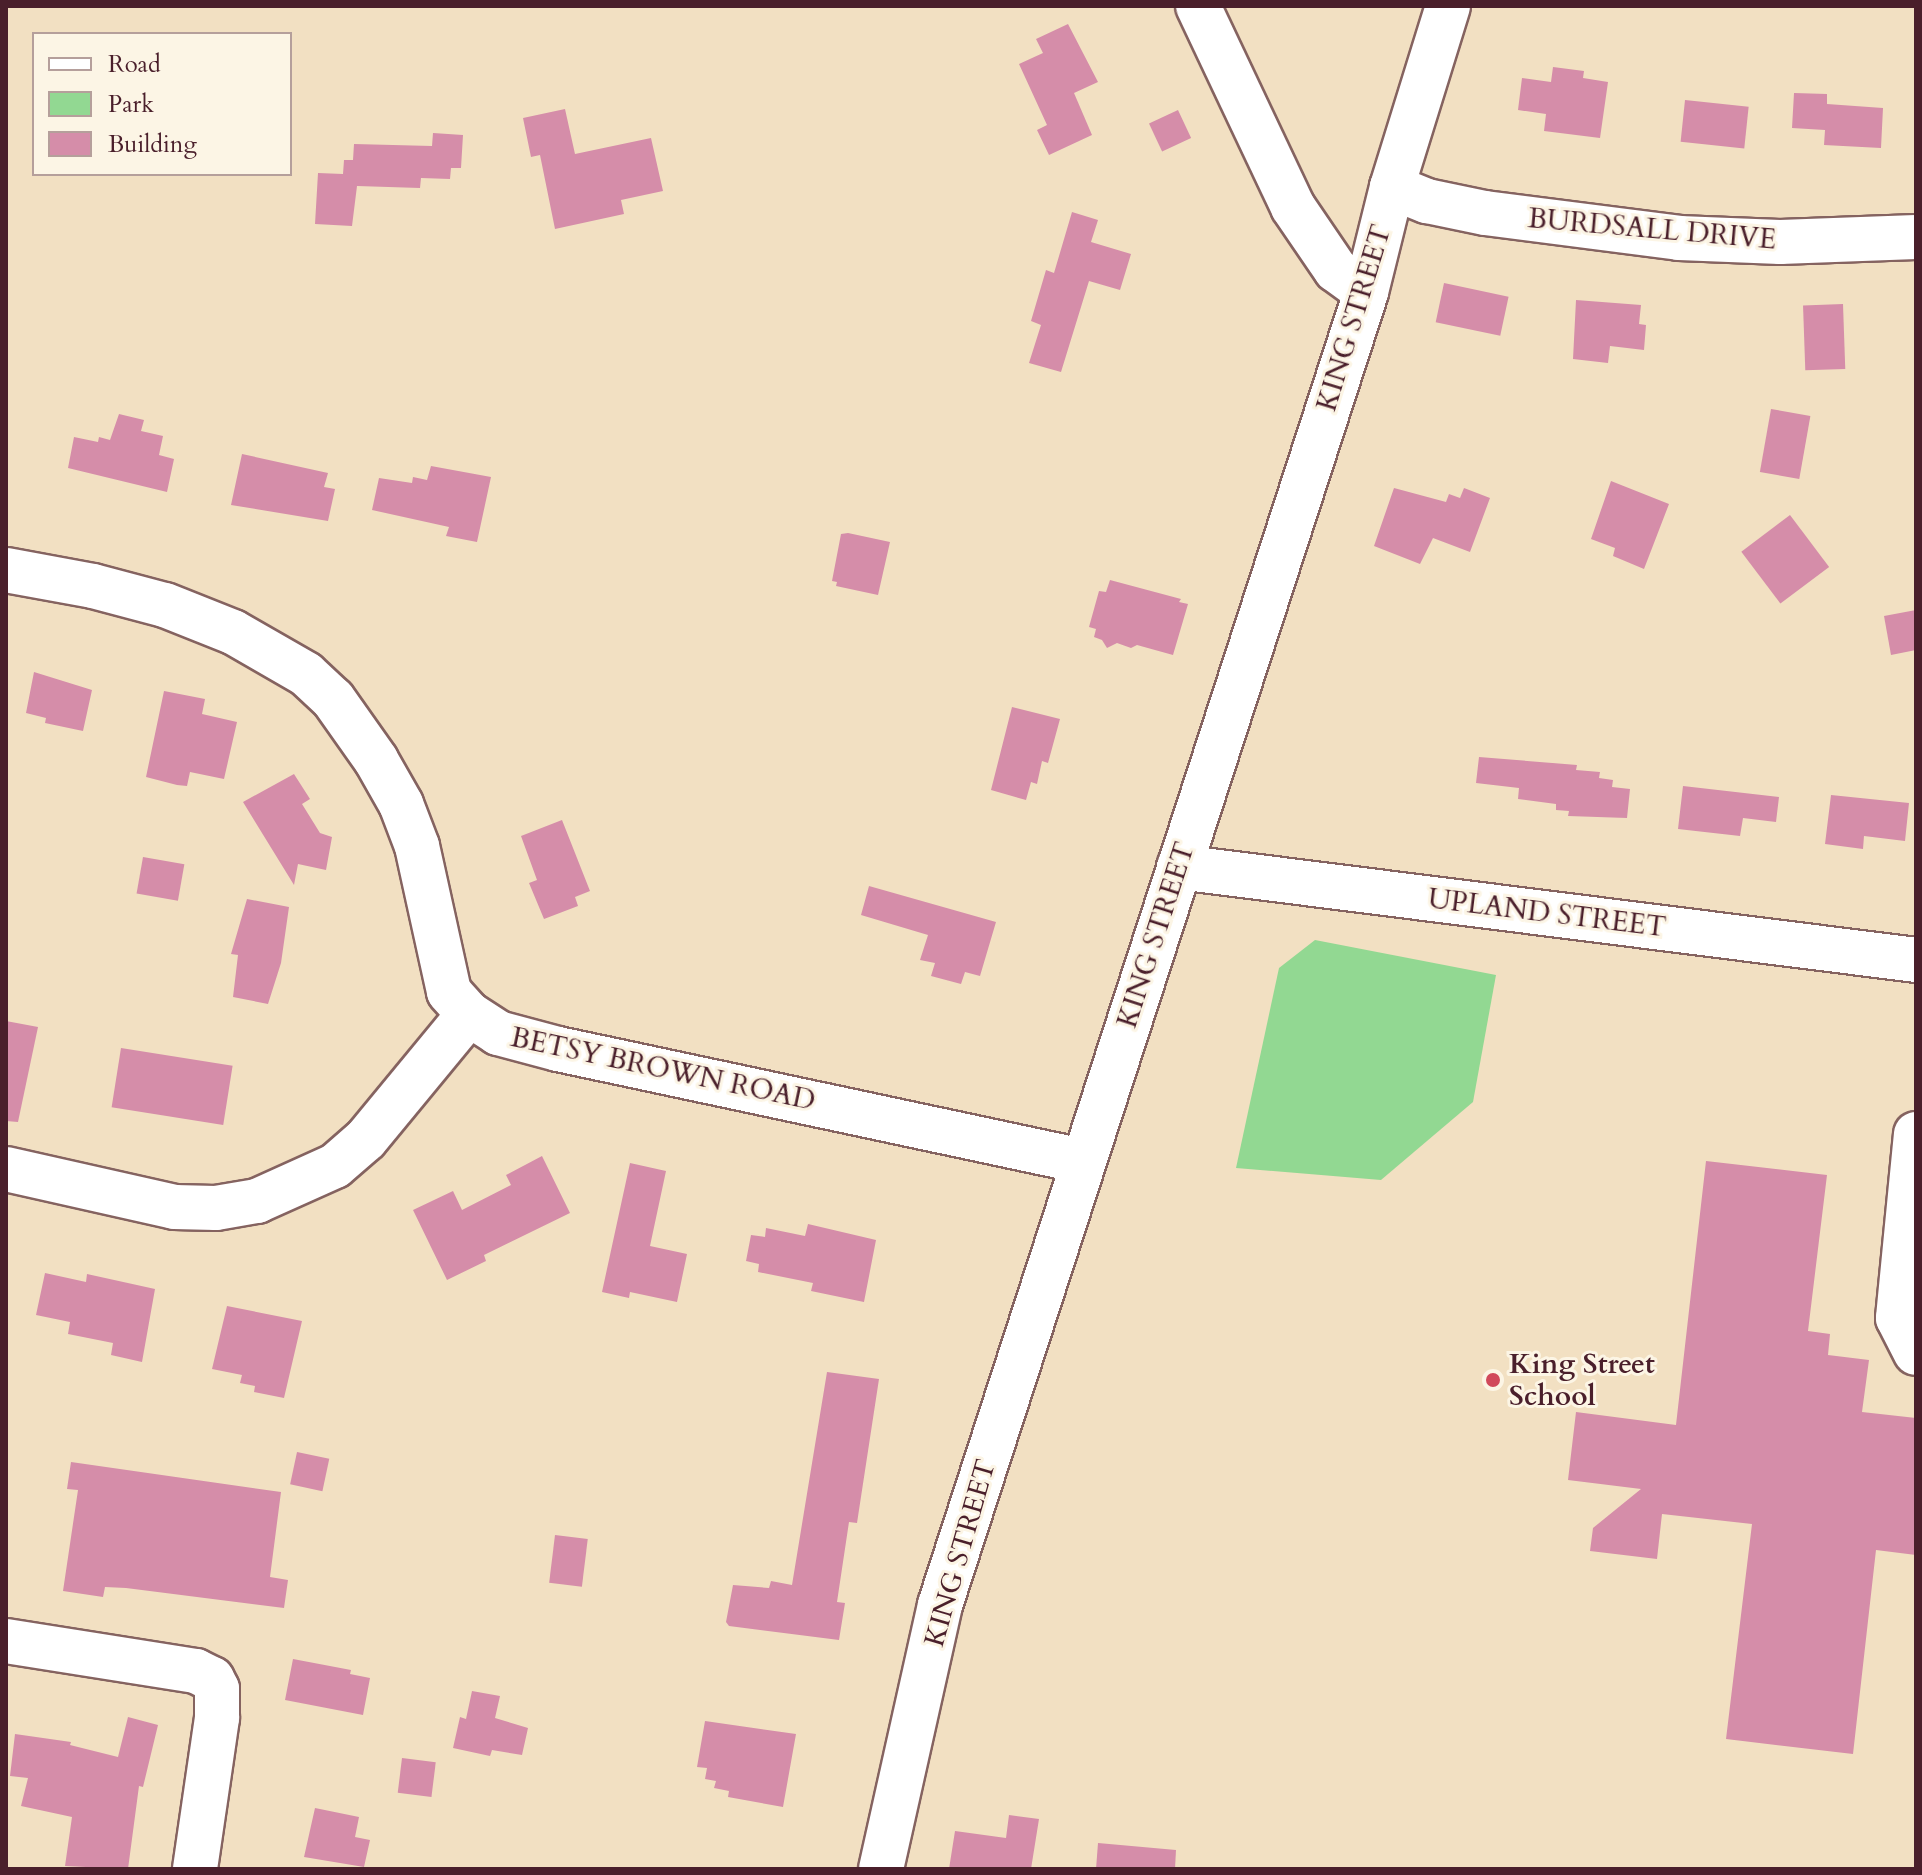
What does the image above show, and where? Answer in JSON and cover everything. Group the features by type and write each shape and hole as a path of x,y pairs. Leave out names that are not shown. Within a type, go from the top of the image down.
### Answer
{"street":[{"path":"1198,6 1293,207 1336,270 1366,292"},
{"name":"KING STREET","path":"881,1869 940,1605 1366,292 1392,187 1448,6"},
{"name":"BURDSALL DRIVE","path":"1392,187 1427,201 1485,213 1679,238 1780,242 1916,237"},
{"name":"BETSY BROWN ROAD","path":"6,570 93,586 165,605 219,626 306,674 333,699 376,760 401,804 417,846 449,992 469,1014 498,1033 558,1049 1082,1161"},
{"name":"UPLAND STREET","path":"1179,867 1916,960"},
{"path":"6,1169 174,1207 216,1208 257,1201 335,1166 366,1139 469,1014"},
{"path":"1916,1134 1898,1318 1916,1353"},
{"path":"6,1641 196,1671 212,1679 217,1689 217,1718 195,1869"}],"green space":[{"path":"1315,940 1496,975 1473,1102 1381,1180 1236,1168 1279,968"}],"building":[{"path":"1068,24 1098,82 1074,93 1092,135 1049,155 1037,130 1047,125 1019,64 1043,53 1036,39"},
{"path":"1553,67 1584,71 1583,78 1608,82 1600,138 1544,131 1546,114 1518,110 1522,78 1551,82"},
{"path":"1794,93 1827,94 1827,104 1883,108 1881,148 1824,145 1825,130 1792,128"},
{"path":"1685,100 1749,107 1744,148 1681,142"},
{"path":"565,109 575,154 651,138 663,191 621,200 624,214 555,229 540,155 531,157 523,118"},
{"path":"1178,110 1191,138 1162,152 1149,124"},
{"path":"433,133 463,135 461,168 451,168 450,179 421,178 420,188 357,186 352,226 315,224 318,173 343,174 344,160 353,160 354,144 432,146"},
{"path":"1072,212 1098,220 1091,242 1131,254 1120,290 1089,281 1061,372 1029,363 1041,325 1031,321 1046,270 1054,273"},
{"path":"1444,283 1509,297 1500,336 1436,322"},
{"path":"1576,300 1641,305 1639,324 1646,325 1644,350 1610,346 1608,363 1573,359"},
{"path":"1843,304 1845,369 1805,370 1803,305"},
{"path":"1771,409 1810,416 1799,479 1760,472"},
{"path":"119,414 144,420 141,431 163,436 159,455 174,459 167,492 68,468 74,437 98,442 99,437 110,440"},
{"path":"242,454 328,473 324,487 335,489 328,521 231,505"},
{"path":"431,466 491,477 477,542 446,536 449,527 372,510 379,478 412,483 413,477 427,480"},
{"path":"1611,481 1669,504 1644,569 1613,556 1615,548 1591,539"},
{"path":"1394,488 1446,502 1449,494 1460,498 1464,488 1490,498 1470,552 1433,538 1420,564 1374,546"},
{"path":"1790,515 1829,567 1780,604 1741,552"},
{"path":"841,534 890,542 878,595 836,586 837,582 832,581"},
{"path":"1110,580 1181,599 1179,602 1188,604 1173,655 1137,645 1131,648 1117,643 1107,648 1102,640 1094,637 1096,629 1089,627 1099,591 1106,592"},
{"path":"1916,610 1916,650 1891,655 1884,616"},
{"path":"34,672 92,690 83,731 45,723 46,718 26,713"},
{"path":"164,691 205,699 202,714 237,722 224,779 190,772 187,786 146,777"},
{"path":"1012,707 1060,719 1048,763 1042,761 1037,784 1031,782 1026,800 991,790"},
{"path":"1479,757 1577,765 1576,770 1600,772 1599,778 1613,780 1612,787 1630,789 1627,818 1568,816 1569,811 1556,810 1556,804 1518,799 1519,788 1476,783"},
{"path":"294,774 310,799 302,804 320,833 332,837 326,870 298,864 294,885 243,802"},
{"path":"1683,786 1779,797 1776,822 1743,818 1740,836 1678,829"},
{"path":"1831,795 1909,803 1905,841 1864,836 1863,849 1825,844"},
{"path":"562,820 590,891 575,897 578,906 544,919 529,883 537,880 521,836"},
{"path":"143,857 184,864 178,901 137,893"},
{"path":"869,886 996,922 980,976 965,972 961,984 931,976 935,963 920,960 928,935 861,915"},
{"path":"247,899 289,907 281,963 268,1004 233,997 238,955 231,954"},
{"path":"6,1021 38,1027 18,1122 6,1121"},
{"path":"121,1048 233,1066 223,1125 112,1107"},
{"path":"542,1156 570,1213 484,1255 486,1261 447,1280 413,1210 453,1191 462,1210 511,1185 506,1175"},
{"path":"1706,1161 1827,1175 1808,1331 1830,1334 1828,1355 1869,1360 1862,1412 1916,1418 1916,1555 1876,1550 1853,1754 1726,1739 1752,1524 1662,1514 1657,1559 1590,1551 1593,1528 1641,1489 1568,1480 1576,1412 1676,1425"},
{"path":"630,1163 666,1171 650,1246 687,1254 677,1302 630,1292 629,1298 602,1292"},
{"path":"808,1224 876,1240 864,1302 811,1291 813,1283 758,1272 759,1264 746,1261 751,1235 765,1237 766,1228 805,1236"},
{"path":"45,1273 86,1282 87,1274 155,1289 142,1362 111,1355 113,1343 68,1334 70,1322 36,1315"},
{"path":"227,1306 302,1321 284,1398 254,1392 255,1386 240,1383 242,1375 212,1369"},
{"path":"827,1372 879,1379 857,1523 849,1522 837,1602 845,1603 839,1640 729,1626 726,1622 733,1585 769,1588 771,1581 792,1585"},
{"path":"297,1452 329,1459 322,1491 290,1484"},
{"path":"71,1462 281,1492 270,1577 288,1580 284,1608 126,1588 105,1587 103,1597 63,1591 78,1490 67,1489"},
{"path":"555,1535 588,1539 582,1587 549,1583"},
{"path":"293,1659 351,1670 350,1674 370,1678 363,1715 285,1700"},
{"path":"472,1691 500,1696 495,1718 528,1728 522,1755 492,1750 490,1756 453,1748 460,1717 466,1719"},
{"path":"128,1717 158,1725 143,1787 139,1786 128,1869 65,1866 72,1817 21,1806 28,1778 10,1776 15,1734 71,1742 70,1745 118,1757"},
{"path":"705,1721 796,1734 783,1807 728,1797 729,1791 714,1788 716,1781 705,1779 707,1768 697,1767"},
{"path":"402,1758 436,1762 431,1797 398,1793"},
{"path":"315,1808 359,1817 355,1837 370,1840 364,1867 304,1857"},
{"path":"1009,1815 1039,1819 1031,1869 949,1869 955,1831 1006,1838"},
{"path":"1098,1843 1176,1850 1175,1869 1096,1869"}],"place":[{"name":"King Street School","path":"1493,1380"}]}
